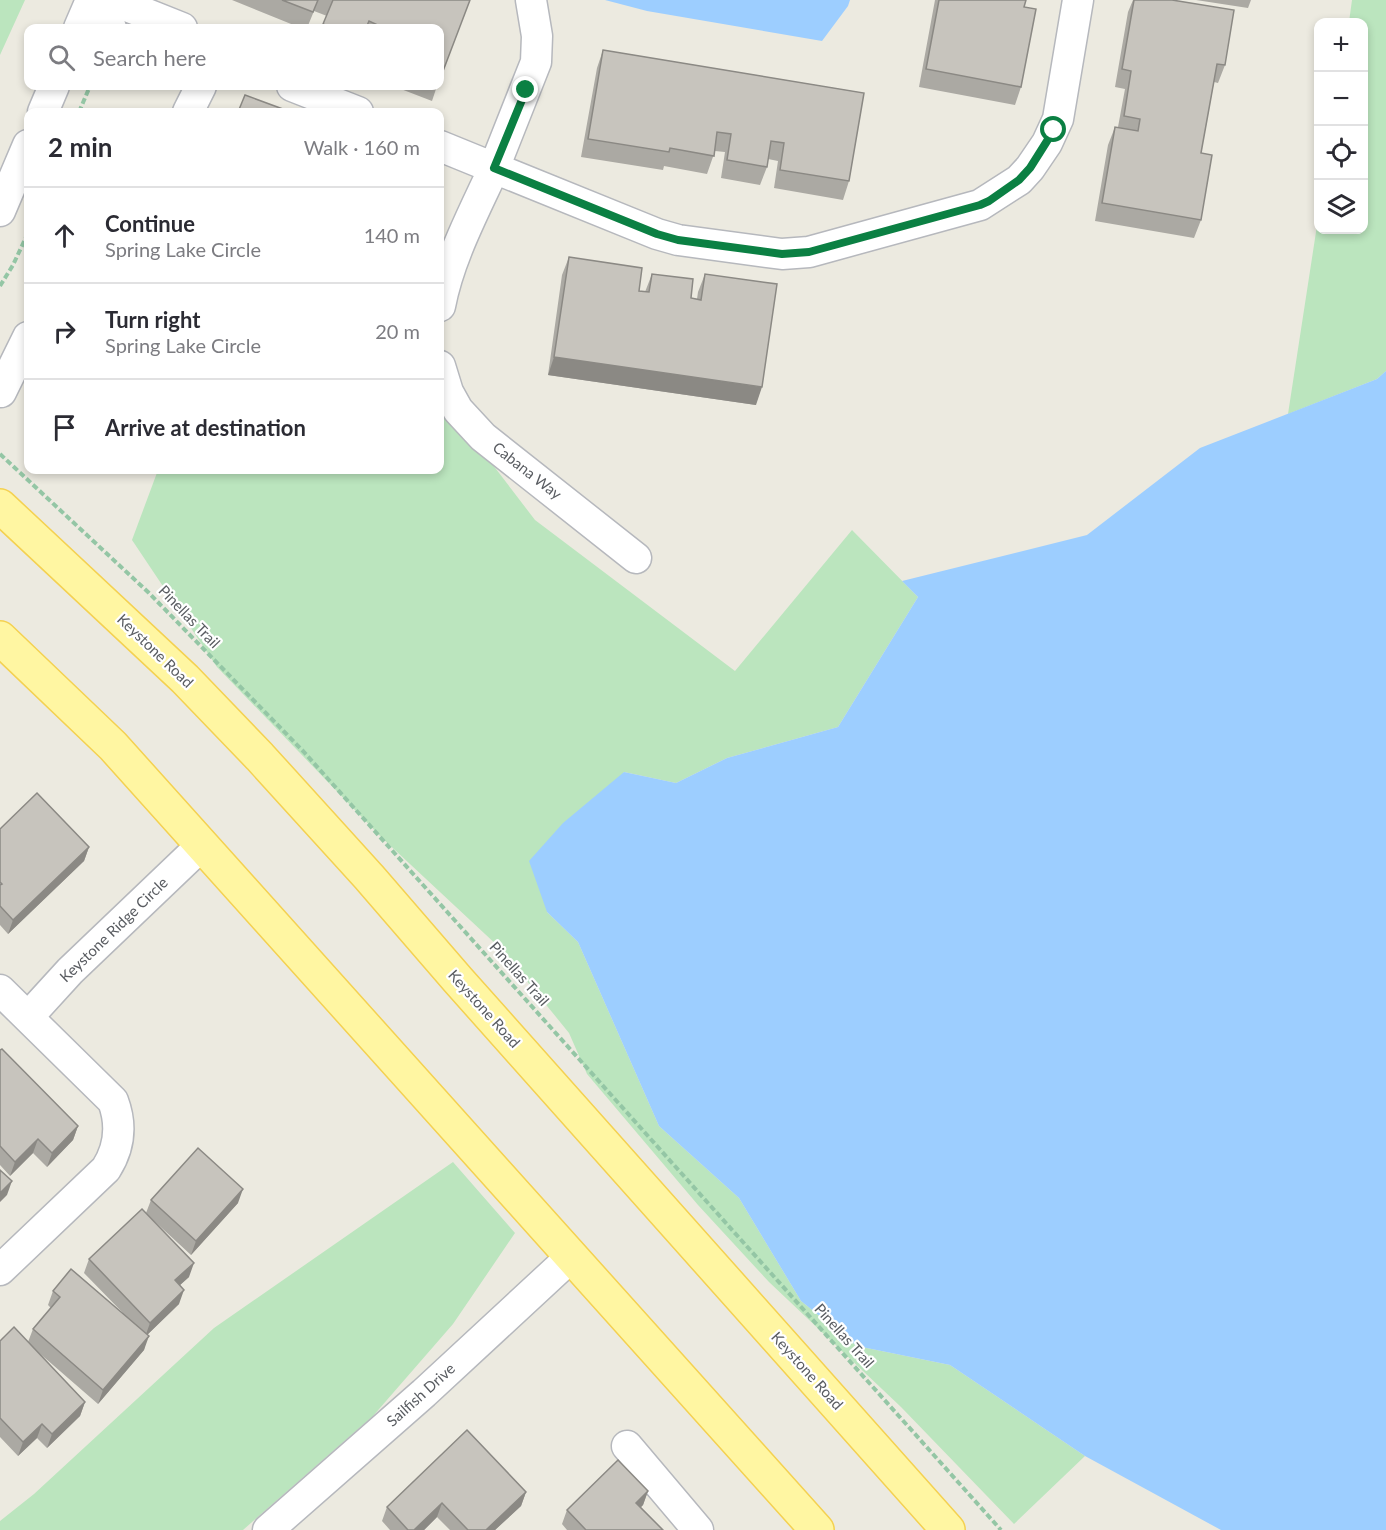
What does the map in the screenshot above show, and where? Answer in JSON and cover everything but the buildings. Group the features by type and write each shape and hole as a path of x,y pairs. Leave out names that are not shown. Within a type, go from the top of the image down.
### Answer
{"main road":[{"name":"Keystone Road","path":"0,506 184,679 260,757 948,1530"},
{"path":"0,638 113,746 817,1530"}],"street":[{"path":"112,0 172,24"},
{"path":"444,286 536,62 538,44 531,0"},
{"path":"444,148 657,234 678,240 782,254 809,252 980,205 1019,180 1039,156 1058,118 1078,0"},
{"path":"45,108 52,90"},
{"path":"190,108 199,90"},
{"path":"302,90 348,108"},
{"path":"0,211 24,154"},
{"path":"1,392 24,345"},
{"name":"Cabana Way","path":"444,379 458,410 483,437 636,558"},
{"name":"Keystone Ridge Circle","path":"28,1017 70,971 202,845"},
{"path":"0,990 113,1101 118,1114 115,1155 106,1169 0,1270"},
{"name":"Sailfish Drive","path":"268,1530 424,1393 572,1256"},
{"path":"627,1446 698,1530"}],"path":[{"path":"0,286 24,242"},
{"name":"Pinellas Trail","path":"0,454 149,593 303,751 1001,1530"}],"green space":[{"path":"0,0 25,0 0,55"},
{"path":"1352,0 1386,0 1386,371 1377,379 1288,414 1316,234 1368,234 1368,18 1350,18"},
{"path":"444,401 535,520 735,671 852,530 918,597 838,727 727,758 676,783 624,772 547,912 578,942 659,1126 739,1198 801,1301 857,1346 950,1365 1085,1456 1014,1524 901,1407 769,1282 698,1205 587,1074 569,1033 500,948 381,837 217,667 132,540 157,474 444,474"},
{"path":"453,1162 515,1233 453,1324 373,1416 243,1530 0,1530 0,1521 34,1494 214,1328"}],"water":[{"path":"605,0 850,0 822,41 647,11"},
{"path":"1386,371 1386,1530 1221,1530 1085,1456 950,1365 857,1346 801,1301 739,1198 659,1126 578,942 547,912 529,861 563,823 624,772 676,783 727,758 838,727 918,597 902,581 1087,535 1200,448 1377,379"}],"route":[{"path":"526,90 494,168 657,234 678,240 782,254 809,252 989,201 1019,180 1030,168 1054,130"}]}
